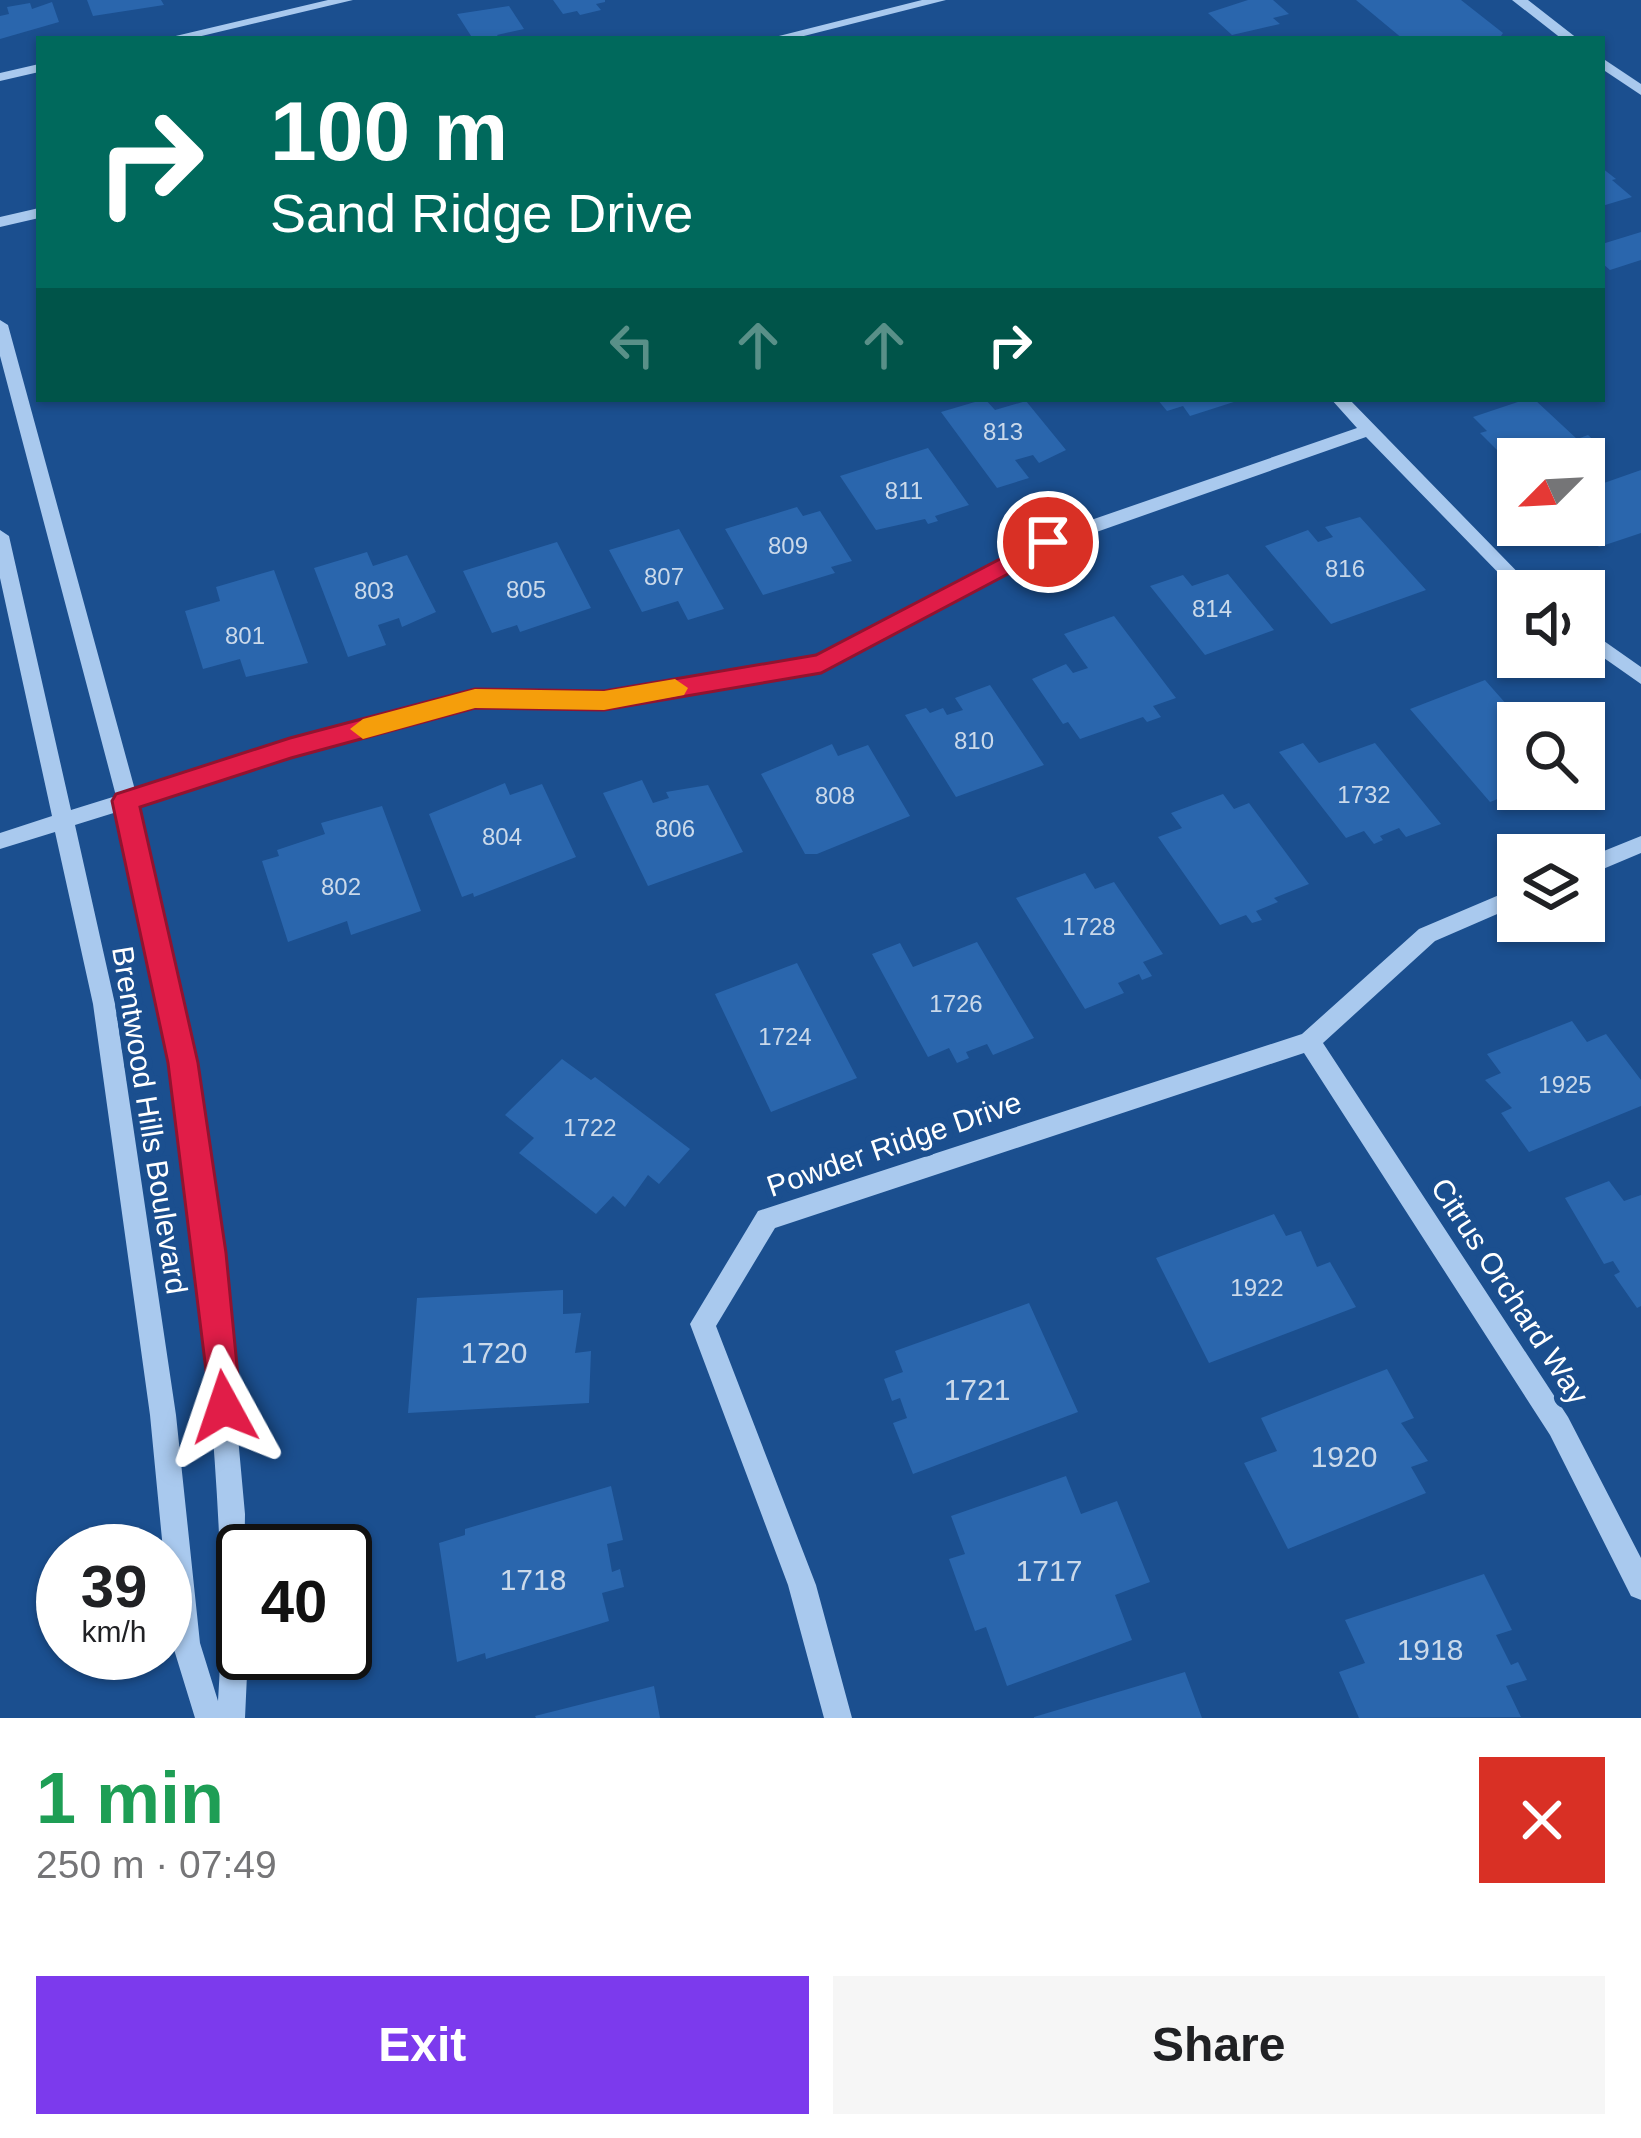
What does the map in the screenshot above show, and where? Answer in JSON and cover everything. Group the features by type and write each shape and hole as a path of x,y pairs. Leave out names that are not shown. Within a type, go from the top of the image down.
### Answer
{"street":[{"path":"184,36 346,0"},
{"path":"787,36 939,0"},
{"path":"1519,0 1567,36"},
{"path":"1605,64 1641,91"},
{"path":"0,77 36,69"},
{"path":"0,222 36,214"},
{"name":"Brentwood Hills Boulevard","path":"0,325 126,801 168,982 210,1253 238,1631 231,1718"},
{"path":"1342,402 1506,570"},
{"path":"0,841 290,748 475,699 604,701 821,664 1048,542 1369,430"},
{"name":"Brentwood Hills Boulevard","path":"0,536 97,966 131,1175 186,1643 208,1718"},
{"path":"1605,650 1641,677"},
{"path":"1605,859 1641,844"},
{"name":"Powder Ridge Drive","path":"838,1718 802,1585 703,1324 767,1219 1309,1041 1427,935 1497,905"},
{"name":"Citrus Orchard Way","path":"1309,1041 1559,1426 1641,1586"}],"building":[{"path":"87,0 161,0 164,5 93,16"},
{"path":"553,0 605,2 596,4 601,10 580,15 577,11 563,14"},
{"path":"1248,0 1273,0 1289,14 1273,18 1280,24 1232,35 1208,13"},
{"path":"1356,0 1461,0 1503,33 1501,36 1399,36"},
{"path":"52,2 59,22 0,39 0,16 9,14 7,7 30,3 32,9"},
{"path":"509,6 524,29 471,36 457,14"},
{"path":"1605,170 1616,179 1612,180 1632,197 1605,205"},
{"path":"1641,232 1641,260 1610,270 1605,266 1605,243"},
{"path":"975,402 988,402 995,410 1027,402 1066,450 1039,463 1033,455 1015,460 1029,478 997,488 941,412"},
{"path":"1160,402 1234,402 1190,416 1183,406 1167,411"},
{"path":"1518,402 1537,402 1576,438 1497,438 1497,450 1480,433 1487,431 1473,417"},
{"path":"928,448 969,505 935,516 938,521 928,524 925,519 876,530 840,476"},
{"path":"1641,470 1641,533 1605,545 1605,483"},
{"path":"797,507 803,516 820,511 852,561 831,567 835,573 763,595 725,529"},
{"path":"1360,517 1426,590 1331,624 1265,546 1308,530 1318,542 1333,537 1325,527"},
{"path":"679,529 724,609 688,620 678,601 642,612 609,550"},
{"path":"557,542 591,608 520,632 517,625 492,633 463,571"},
{"path":"367,552 373,566 407,555 436,612 402,627 399,618 378,625 386,645 348,657 314,568"},
{"path":"274,570 308,663 246,677 240,659 203,669 185,611 220,601 216,587"},
{"path":"1228,574 1274,630 1205,655 1150,586 1183,575 1192,586"},
{"path":"1114,616 1176,698 1153,706 1161,717 1147,722 1143,717 1080,739 1068,722 1063,724 1032,679 1066,664 1073,673 1088,668 1064,634"},
{"path":"1485,680 1504,702 1497,702 1497,799 1490,802 1410,709"},
{"path":"990,685 1044,765 956,797 905,715 926,708 930,713 943,708 947,715 963,710 955,698"},
{"path":"1303,743 1319,763 1375,743 1441,824 1406,837 1399,828 1374,844 1364,831 1346,838 1279,752"},
{"path":"832,744 838,756 868,745 910,816 817,854 805,854 761,774"},
{"path":"642,780 653,803 669,798 666,792 708,785 743,852 648,886 603,793"},
{"path":"505,783 510,795 542,784 576,857 474,897 473,893 462,897 429,814"},
{"path":"1223,794 1234,809 1249,803 1309,884 1274,898 1278,902 1256,911 1262,920 1252,923 1246,915 1220,925 1158,837 1182,828 1171,813"},
{"path":"382,806 421,911 351,935 347,921 288,942 262,861 279,856 277,850 325,834 321,823"},
{"path":"1085,873 1095,889 1114,882 1163,954 1143,962 1152,976 1142,980 1139,974 1118,983 1124,993 1085,1009 1016,898"},
{"path":"977,942 1034,1038 993,1055 987,1044 966,1052 969,1058 957,1063 949,1048 928,1057 872,954 900,943 913,967"},
{"path":"797,963 857,1078 771,1112 715,994"},
{"path":"1572,1021 1587,1042 1606,1034 1641,1080 1641,1106 1529,1152 1501,1113 1512,1108 1485,1080 1501,1073 1487,1054"},
{"path":"562,1059 591,1080 595,1077 690,1149 659,1184 648,1175 625,1207 613,1196 596,1214 519,1153 534,1138 505,1115"},
{"path":"1609,1181 1624,1201 1641,1195 1641,1306 1637,1308 1614,1275 1620,1272 1613,1261 1604,1264 1565,1198"},
{"path":"1274,1214 1286,1236 1301,1231 1317,1267 1330,1262 1356,1307 1209,1363 1156,1258"},
{"path":"563,1290 563,1314 581,1313 575,1353 591,1351 589,1403 408,1413 417,1298"},
{"path":"1029,1303 1078,1412 913,1474 893,1423 907,1418 900,1398 892,1401 884,1379 903,1372 895,1351"},
{"path":"1387,1369 1414,1418 1401,1423 1428,1461 1411,1467 1426,1493 1288,1549 1244,1463 1277,1451 1261,1418"},
{"path":"1066,1476 1081,1514 1117,1501 1150,1582 1115,1595 1132,1640 1007,1686 986,1627 975,1631 949,1559 965,1554 951,1516"},
{"path":"611,1486 623,1540 607,1544 612,1572 620,1569 624,1587 602,1593 609,1621 486,1659 485,1653 457,1662 439,1543 465,1535 465,1529"},
{"path":"1484,1574 1512,1630 1496,1635 1511,1665 1518,1662 1527,1680 1506,1686 1521,1717 1359,1718 1339,1672 1365,1663 1345,1620"},
{"path":"1185,1672 1202,1718 1034,1718 1034,1717"},
{"path":"654,1686 660,1718 535,1716"}],"slow traffic":[{"path":"363,729 475,699 604,701 675,688"}],"route":[{"path":"224,1407 210,1253 183,1063 126,801 290,748 475,699 604,701 821,664 1048,542"}]}
